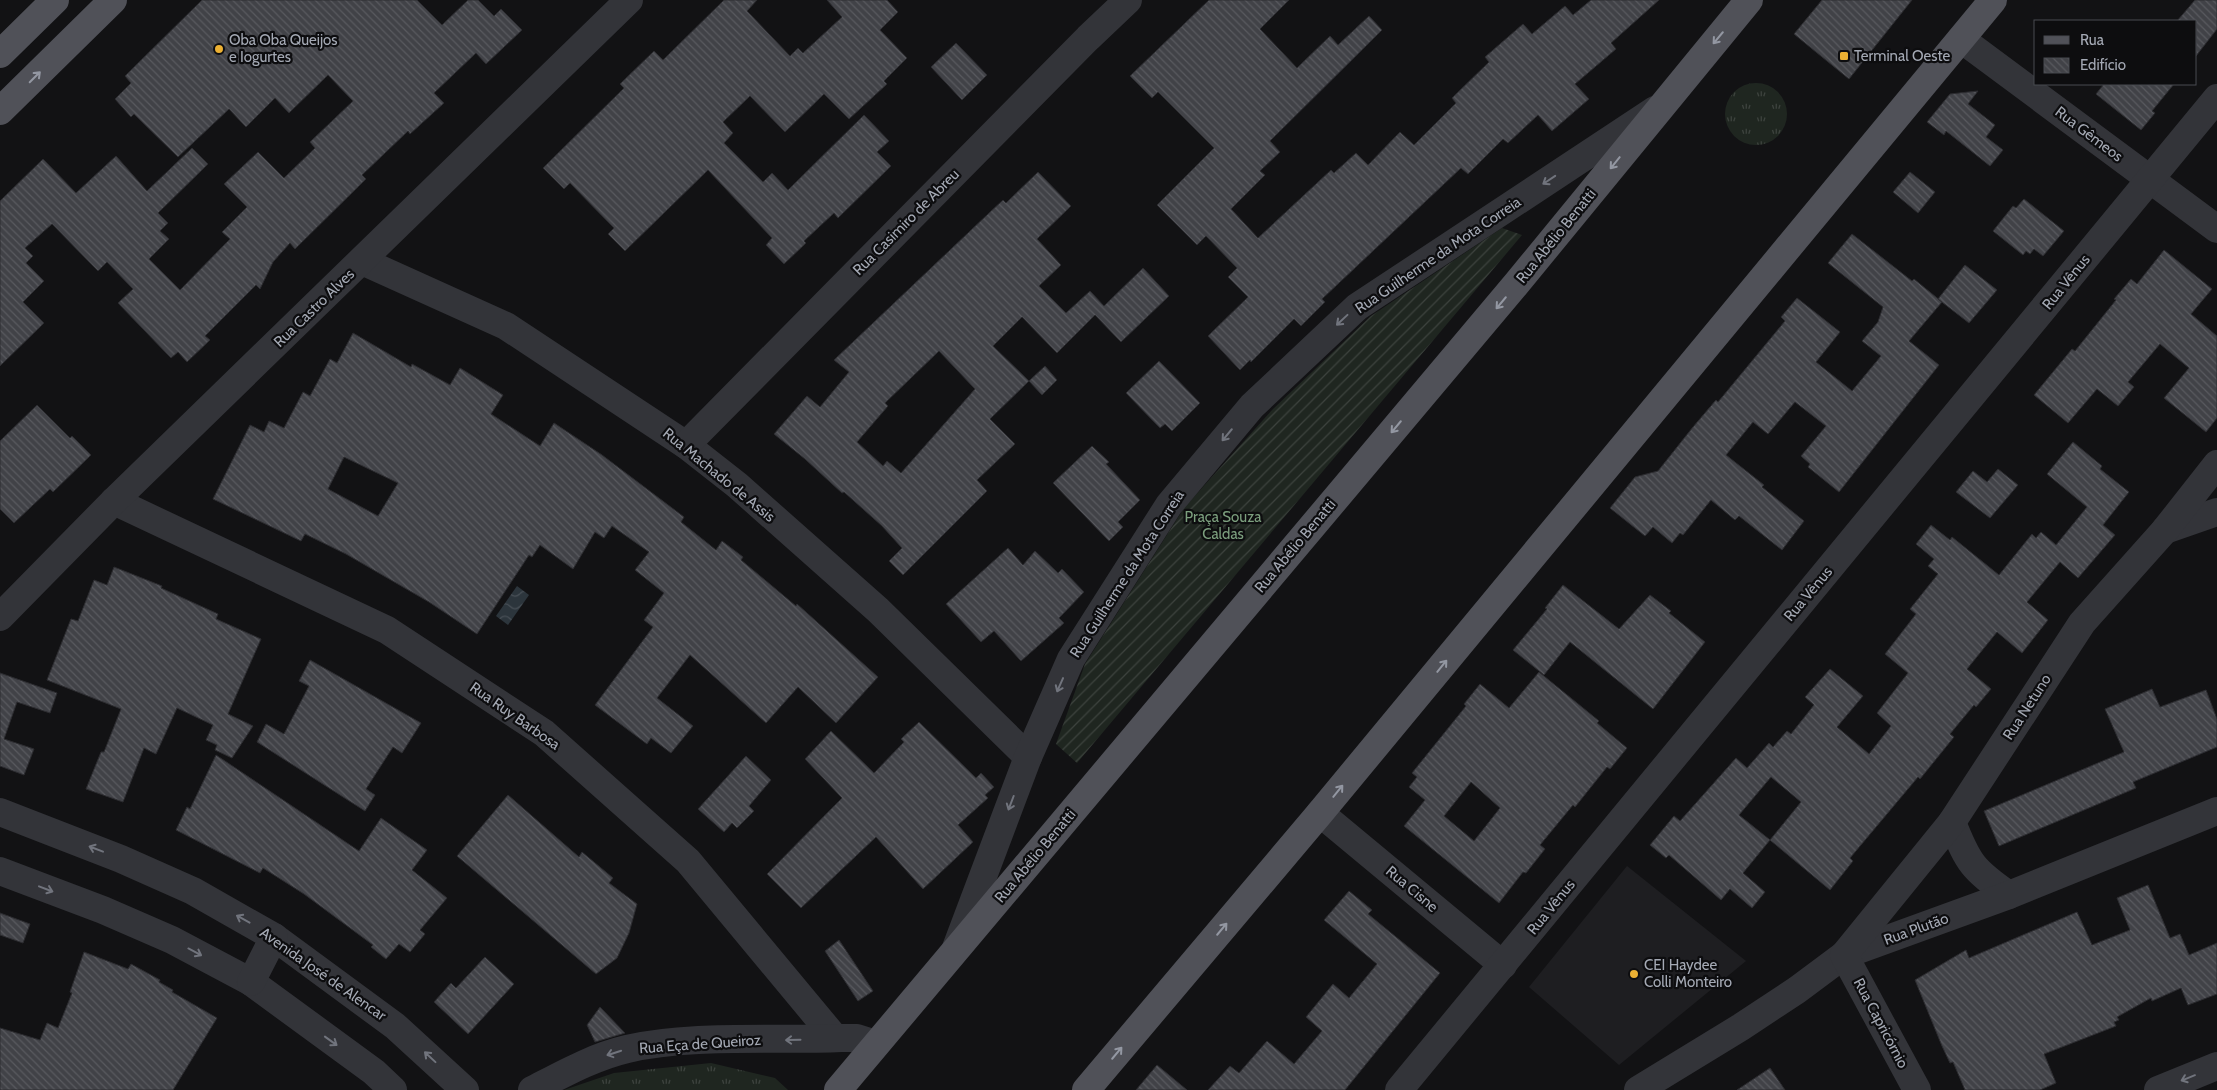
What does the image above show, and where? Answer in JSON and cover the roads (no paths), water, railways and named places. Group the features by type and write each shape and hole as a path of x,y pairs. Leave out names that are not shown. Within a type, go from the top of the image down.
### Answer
{"main road":[{"path":"0,54 55,0"},
{"path":"0,111 113,0"},
{"name":"Rua Abélio Benatti","path":"838,1090 1517,283 1749,0"},
{"path":"1086,1090 1320,813 1993,0"}],"street":[{"name":"Rua Castro Alves","path":"0,617 114,501 629,0"},
{"name":"Rua Casimiro de Abreu","path":"686,445 1088,38 1128,0"},
{"name":"Rua Gêmeos","path":"1961,39 2217,229"},
{"name":"Rua Vênus","path":"1399,1090 2217,98"},
{"name":"Rua Guilherme da Mota Correia","path":"953,955 1028,757 1071,659 1164,513 1252,406 1357,307 1663,105"},
{"name":"Rua Machado de Assis","path":"362,261 506,326 686,445 737,486 878,610 1028,757"},
{"name":"Rua Netuno","path":"1844,956 1952,822 2082,624 2165,530 2217,464"},
{"name":"Rua Ruy Barbosa","path":"114,501 387,630 544,733 688,861 835,1038"},
{"path":"2165,530 2217,512"},
{"name":"Rua Plutão","path":"1638,1090 1741,1027 1844,956 2010,896 2217,811"},
{"name":"Avenida José de Alencar","path":"0,812 121,859 193,891 274,937 395,1026 465,1090"},
{"name":"Rua Cisne","path":"1320,813 1503,965"},
{"path":"1952,822 1965,855 1982,876 2010,896"},
{"path":"0,871 103,910 172,940 251,982 374,1072 393,1090"},
{"path":"251,982 274,937"},
{"name":"Rua Capricórnio","path":"1844,956 1917,1090"},
{"name":"Rua Eça de Queiroz","path":"532,1090 586,1062 627,1049 672,1042 856,1038 876,1044"},
{"path":"2158,1090 2217,1066"}],"water":[{"path":"517,586 529,595 508,625 496,616"}],"place":[{"name":"Oba Oba Queijos e Iogurtes","path":"219,49"},
{"name":"Terminal Oeste","path":"1844,56"},
{"name":"CEI Haydee Colli Monteiro","path":"1634,974"}],"park label":[{"name":"Praça Souza Caldas","path":"1223,526"}]}
